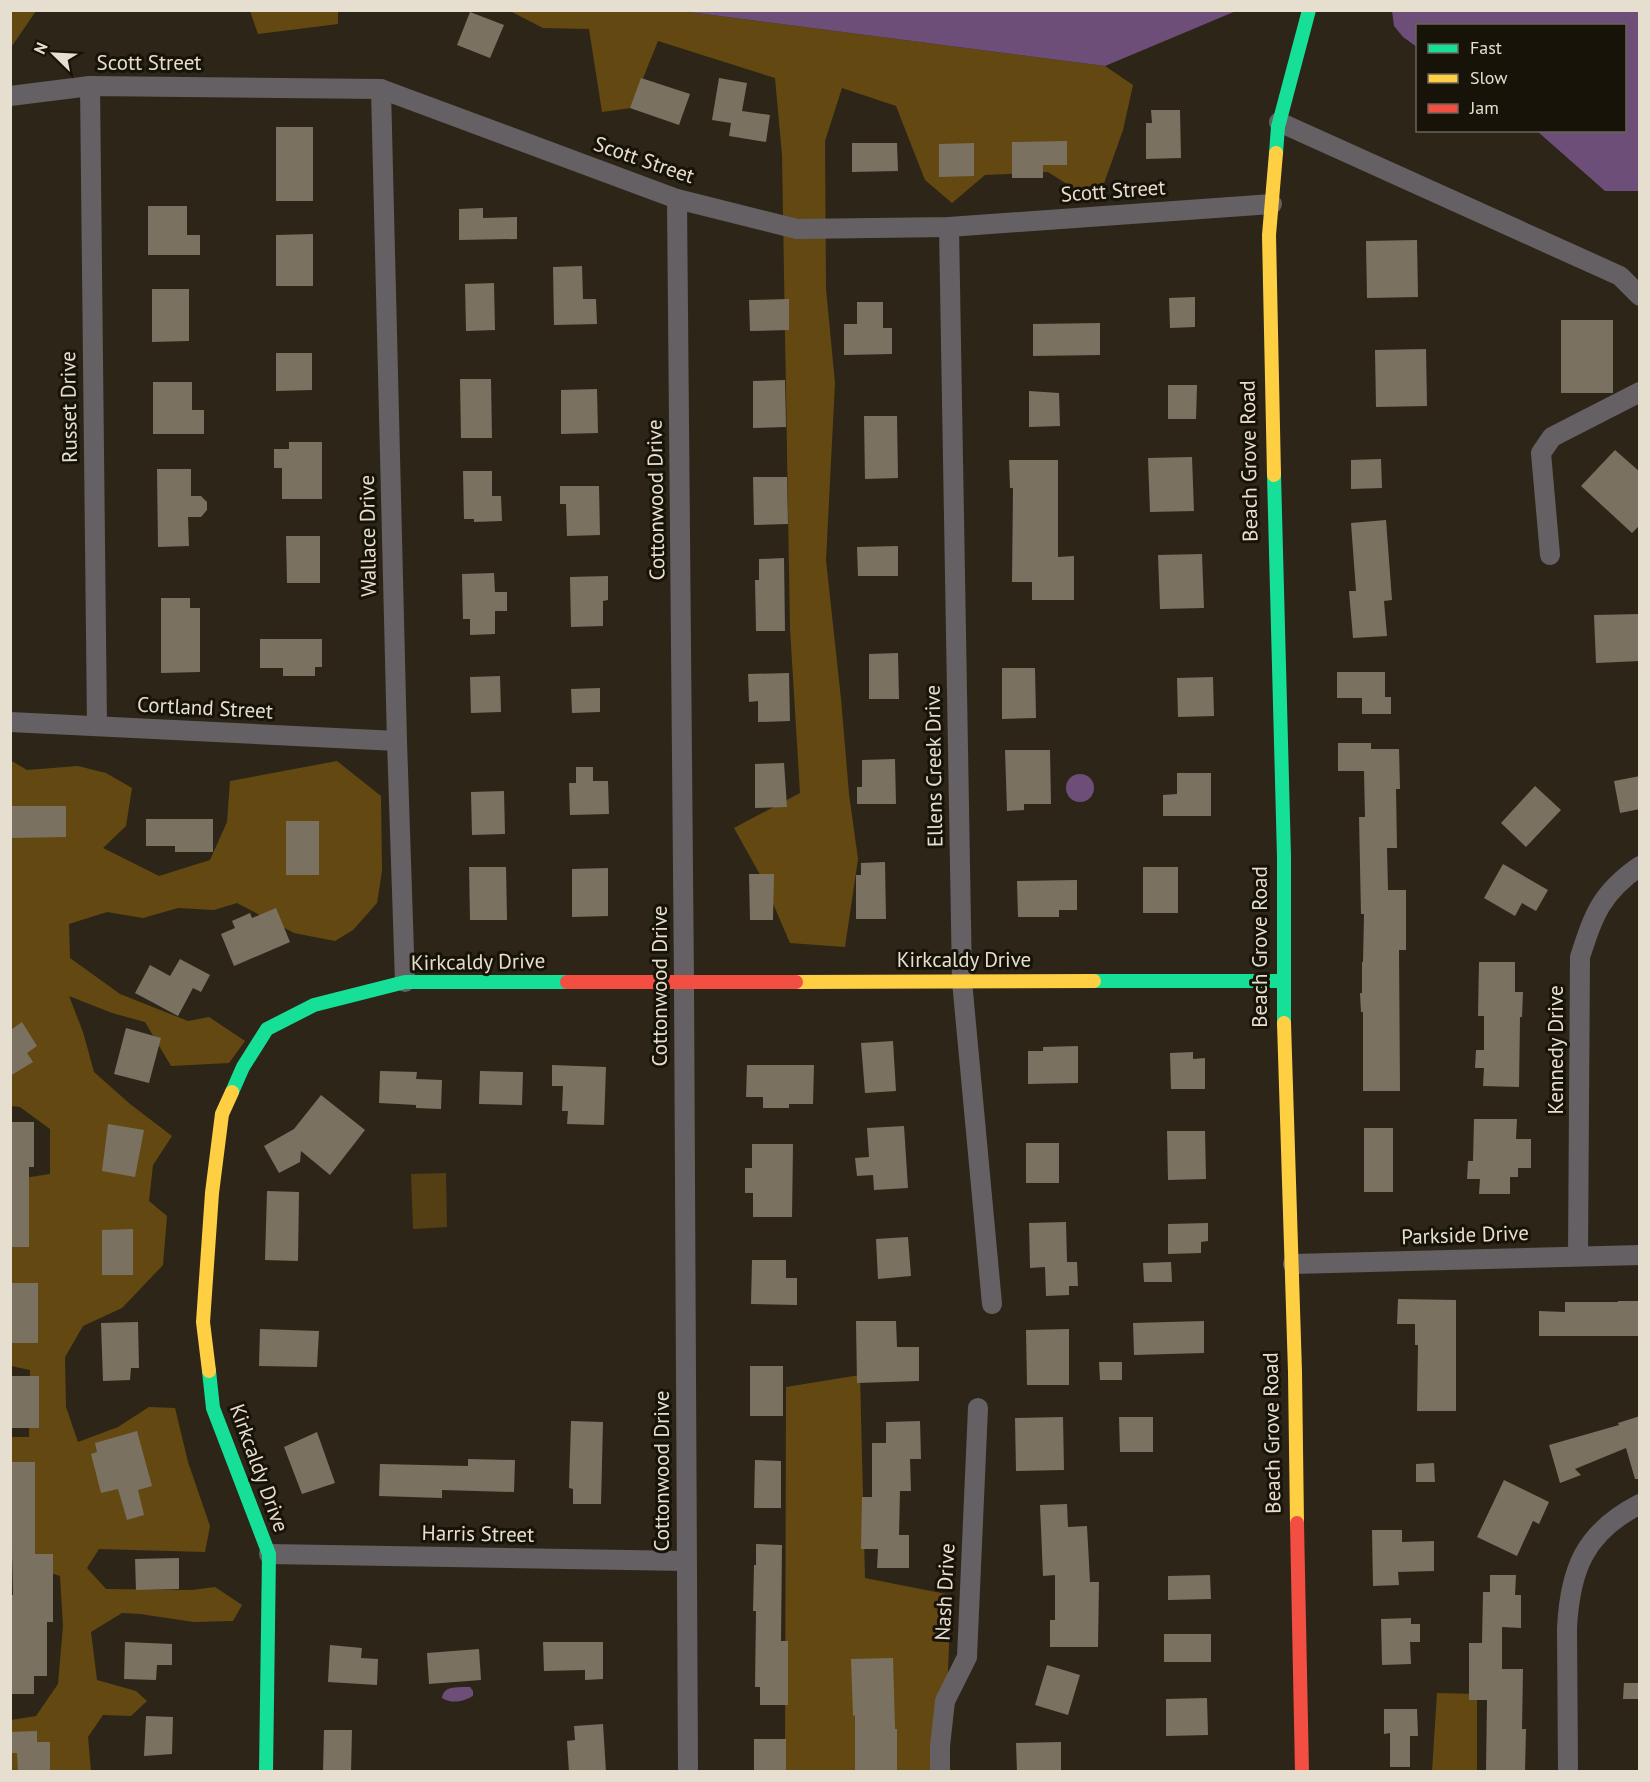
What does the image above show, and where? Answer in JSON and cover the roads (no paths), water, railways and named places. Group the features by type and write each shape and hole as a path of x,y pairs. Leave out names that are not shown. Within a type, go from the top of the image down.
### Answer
{"street":[{"name":"Beach Grove Road","path":"1302,1772 1293,1264 1283,981 1284,857 1269,235 1279,122 1309,10"},
{"name":"Scott Street","path":"10,96 90,86 381,89 677,199 797,229 949,227 1272,204"},
{"name":"Russet Drive","path":"90,86 97,726"},
{"name":"Wallace Drive","path":"381,89 405,982"},
{"path":"1279,122 1620,276 1640,296"},
{"name":"Cottonwood Drive","path":"677,199 688,1772"},
{"name":"Ellens Creek Drive","path":"949,227 962,981 992,1304"},
{"path":"1550,555 1541,453 1552,437 1640,392"},
{"name":"Cortland Street","path":"10,722 397,741"},
{"name":"Kennedy Drive","path":"1578,1255 1580,957 1601,902 1623,878 1640,866"},
{"name":"Kirkcaldy Drive","path":"266,1772 269,1554 213,1408 203,1322 212,1193 222,1114 243,1067 267,1029 314,1005 405,982 1283,981"},
{"name":"Parkside Drive","path":"1293,1264 1640,1255"},
{"name":"Nash Drive","path":"940,1772 940,1746 945,1701 967,1657 978,1408"},
{"path":"1568,1772 1567,1628 1572,1584 1589,1544 1622,1513 1640,1504"},
{"name":"Harris Street","path":"269,1554 686,1561"}]}
